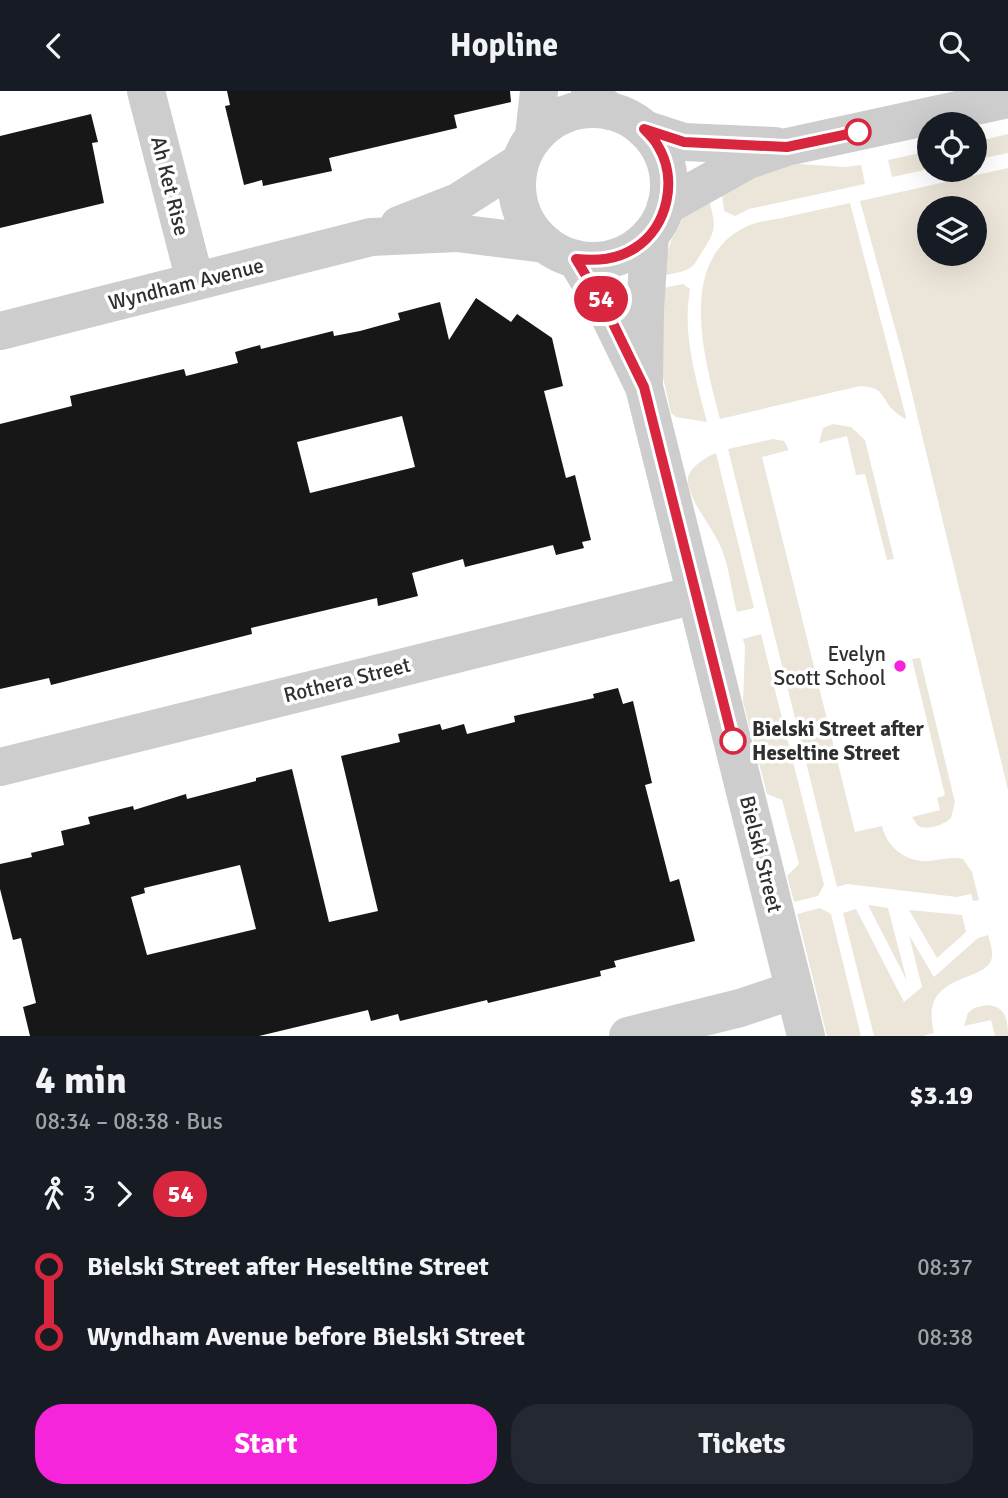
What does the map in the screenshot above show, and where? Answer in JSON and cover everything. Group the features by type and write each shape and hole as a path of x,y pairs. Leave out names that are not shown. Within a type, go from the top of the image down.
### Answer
{"street":[{"name":"Ah Ket Rise","path":"146,91 195,281"},
{"path":"539,91 517,185 520,207 530,228 561,251 597,261 616,257 635,248 658,220 748,160 787,147 1008,99"},
{"path":"527,150 550,122 568,112 589,108 600,101 644,129 658,145 666,164 669,185 658,220"},
{"path":"644,129 693,143 787,147"},
{"name":"Wyndham Avenue","path":"0,331 372,237 458,202 527,150"},
{"name":"Bielski Street","path":"644,387 645,309 658,220"},
{"name":"Wyndham Avenue","path":"372,237 457,233 561,251"},
{"name":"Bielski Street","path":"561,251 606,309 644,387 806,1036"},
{"name":"Rothera Street","path":"0,767 695,595"},
{"path":"628,1036 740,1008 794,990"}],"shaded area":[{"path":"1008,134 1008,153 987,157 987,139"},
{"path":"917,154 917,172 892,177 888,160"},
{"path":"799,164 845,167 861,165 865,184 749,209 735,216 724,211 721,186 756,173"},
{"path":"1008,168 1008,790 903,357 860,201 945,182 987,182 987,173"},
{"path":"709,200 714,224 712,235 691,267 667,275 662,271 671,241 685,214"},
{"path":"850,203 905,419 891,408 877,390 860,386 720,419 703,340 701,312 703,285 711,261 726,240 750,225"},
{"path":"683,284 690,289 689,339 707,422 676,417 671,413 660,364 658,289"},
{"path":"833,424 851,427 865,440 894,559 887,560 865,474 856,475 847,436 819,443 823,428"},
{"path":"773,439 784,441 789,450 762,457 855,832 882,826 884,834 898,852 920,861 963,859 972,872 979,900 973,901 971,894 957,897 847,884 837,887 728,449"},
{"path":"716,453 754,608 737,612 722,551 688,485 688,478 695,466"},
{"path":"761,634 824,885 818,896 794,902 787,876 799,864 782,800 767,794 743,702 743,639"},
{"path":"920,658 955,802 951,818 940,825 927,828 918,826 912,817 940,810 937,798 945,795 912,659"},
{"path":"868,905 888,908 907,981"},
{"path":"820,908 831,914 861,1036 827,1036 797,914"},
{"path":"856,909 904,1002 922,987 909,935 934,977 978,938 988,935 992,957 987,966 955,982 936,998 932,1013 934,1033 923,1036 874,1036 843,913"},
{"path":"909,910 962,915 966,932 937,958"},
{"path":"987,1005 998,1008 1005,1015 1008,1036 995,1036 991,1020 964,1026 968,1013 974,1008"}],"building":[{"path":"227,91 510,91 511,102 454,115 457,128 329,158 332,171 263,186 262,180 244,185 225,106 230,105"},
{"path":"91,114 98,142 92,143 104,203 0,228 0,136"},
{"path":"476,298 511,322 517,314 552,338 563,386 544,391 566,478 575,475 591,540 582,542 584,548 556,555 553,545 465,567 463,559 412,573 418,596 378,606 377,598 251,628 252,634 51,685 49,678 0,689 0,424 72,406 70,396 184,369 186,376 238,363 235,352 260,345 261,349 333,331 334,336 360,331 400,320 398,313 440,302 449,340","holes":["402,416 415,467 310,493 297,442"]},
{"path":"618,688 623,704 633,701 652,783 645,785 670,882 679,879 695,941 614,961 616,967 600,971 601,976 400,1021 398,1014 371,1021 368,1010 259,1036 30,1036 23,1007 36,1003 21,938 13,940 0,889 0,864 32,857 31,853 64,845 61,831 90,824 88,817 133,806 134,810 186,794 187,799 292,769 329,922 378,911 341,756 400,742 398,734 440,724 442,730 464,724 467,734 515,722 514,716 594,698 593,694","holes":["240,865 256,929 147,955 131,897 145,893 144,888"]}],"bus line":[{"name":"54","path":"733,741 644,387 612,319 576,259 597,261 616,257 635,248 650,235 659,222 666,206 669,185 666,164 658,145 644,129 702,145 787,147 858,132"}],"place":[{"name":"Evelyn Scott School","path":"900,666"},
{"name":"Bielski Street after Heseltine Street","path":"733,741"}]}
